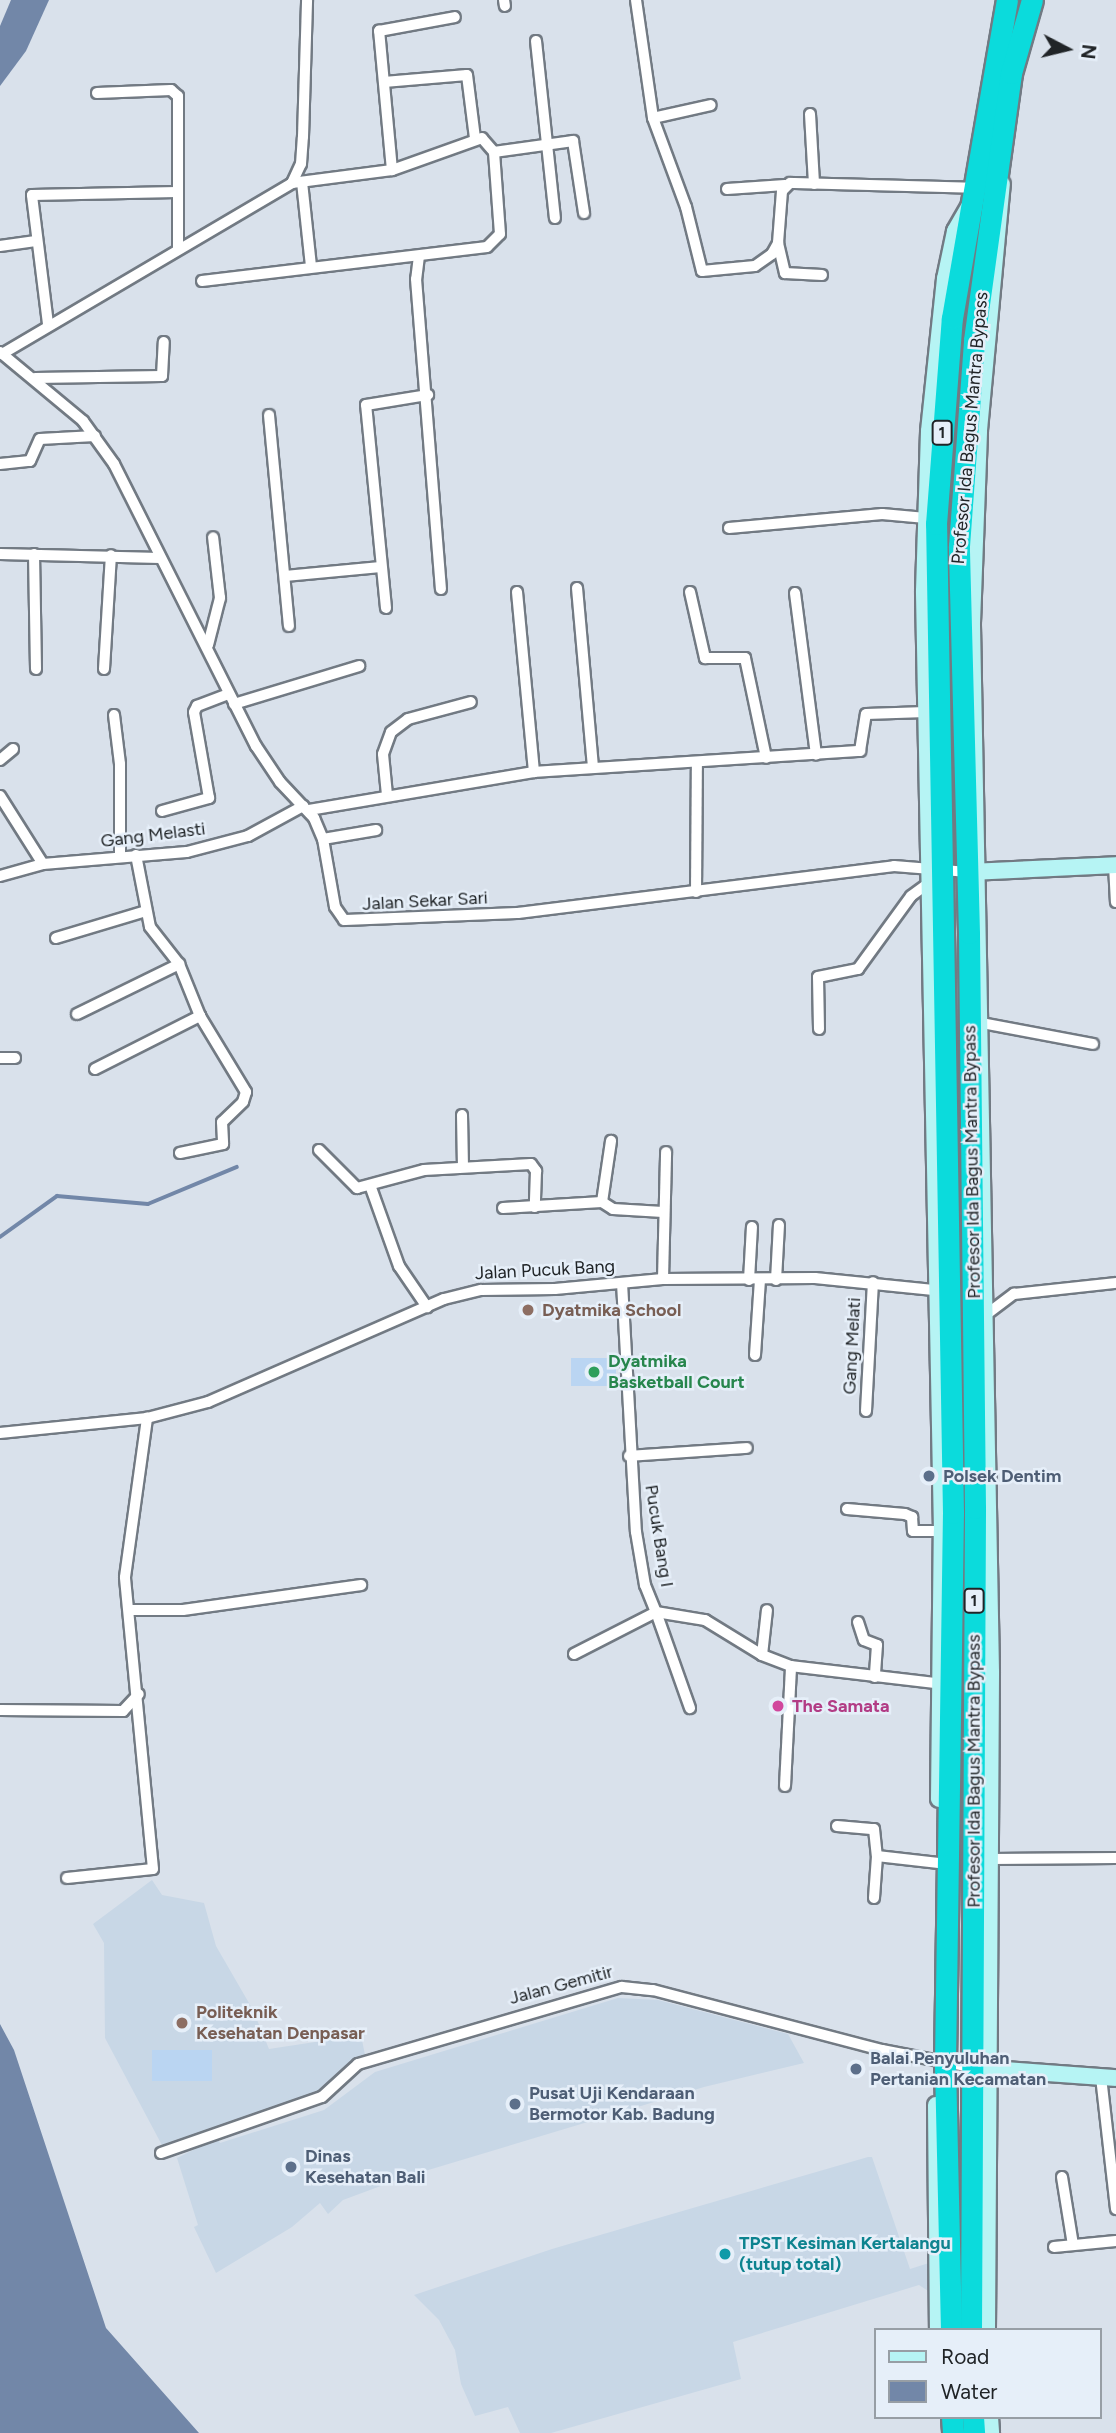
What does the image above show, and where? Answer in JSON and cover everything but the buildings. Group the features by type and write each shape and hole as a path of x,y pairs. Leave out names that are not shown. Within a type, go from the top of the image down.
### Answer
{"highway":[{"name":"Profesor Ida Bagus Mantra Bypass","path":"951,2328 940,2062 951,1875 944,1684 951,1426 942,1291 933,875 936,524 952,318 1007,0"},
{"name":"Profesor Ida Bagus Mantra Bypass","path":"971,2328 979,2068 982,1672 975,1421 979,1173 974,872 959,546 974,340 1011,72 1032,0"},
{"path":"975,194 997,172"},
{"path":"951,1426 975,1421"}],"street":[{"path":"307,0 303,137 297,182 311,267"},
{"path":"636,0 653,118 686,207 702,271 755,266 778,243"},
{"path":"391,170 379,32 455,17"},
{"path":"536,41 555,218"},
{"path":"384,82 467,75 475,138"},
{"path":"97,93 176,92 178,248"},
{"path":"653,118 711,105"},
{"path":"810,114 814,184"},
{"path":"1,353 178,248 297,182 391,170 475,138 487,140 494,152 497,240 487,247 419,256 409,254 202,281"},
{"path":"494,152 568,139 577,148 584,213"},
{"path":"727,189 814,184 975,194 955,231 948,260 931,410 926,518 926,712 933,875 911,896 859,969 818,977 819,1029"},
{"path":"785,185 778,243 785,273 822,275"},
{"path":"48,324 32,195 177,192"},
{"path":"0,246 36,241"},
{"path":"419,256 416,279 428,394 441,589"},
{"path":"35,378 160,377 164,372 164,342"},
{"name":"Jalan Sekar Sari","path":"1,353 35,378 95,436 120,474 160,558 208,645 232,699 267,765 306,808 323,839 335,907 344,920 353,922 518,913 894,866 933,875 974,872"},
{"path":"386,608 366,405 428,394"},
{"path":"269,415 289,626"},
{"path":"0,464 30,461 40,439 95,436"},
{"path":"729,528 882,514 926,518"},
{"path":"208,645 220,598 213,537"},
{"path":"0,554 160,558"},
{"path":"34,554 36,669"},
{"path":"104,668 111,555"},
{"path":"285,576 381,567"},
{"path":"577,588 593,767"},
{"path":"517,592 534,772"},
{"path":"690,592 705,658 745,658 766,758"},
{"path":"795,593 816,755"},
{"path":"162,811 209,798 194,712 197,706 359,666"},
{"path":"387,795 383,754 391,732 408,719 471,702"},
{"name":"Gang Melasti","path":"0,876 43,864 187,852 247,836 306,808 534,772 593,767 697,764 862,750 866,714 926,712"},
{"path":"114,715 120,857"},
{"path":"0,760 13,749"},
{"path":"696,892 697,764"},
{"path":"0,796 43,864"},
{"path":"323,839 376,830"},
{"path":"136,855 150,927 179,964 200,1016 246,1096 222,1122 223,1144 180,1153"},
{"path":"987,2328 979,2068 991,1859 982,1672 987,1314 979,1173 982,1023 974,872 1115,865 1116,902"},
{"path":"56,938 146,911"},
{"path":"77,1014 179,964"},
{"path":"95,1069 200,1016"},
{"path":"982,1023 1093,1044"},
{"path":"0,1058 15,1058"},
{"path":"462,1115 463,1166"},
{"path":"603,1202 611,1141"},
{"path":"319,1150 354,1187 424,1170 531,1164 536,1171 535,1207"},
{"path":"663,1279 666,1152"},
{"path":"370,1185 399,1266 427,1307"},
{"path":"503,1208 603,1202 613,1209 663,1212"},
{"path":"776,1280 779,1225"},
{"path":"752,1227 755,1355"},
{"name":"Jalan Pucuk Bang","path":"0,1433 148,1418 208,1402 427,1307 481,1290 663,1279 873,1282 942,1291"},
{"name":"Gang Melati","path":"866,1411 873,1282"},
{"name":"Pucuk Bang I","path":"622,1283 629,1456 638,1545 645,1585 656,1612 705,1620 762,1655 791,1666 944,1684"},
{"path":"987,1314 1014,1294 1116,1283"},
{"path":"938,2328 939,1863 944,1684 942,1291"},
{"path":"67,1878 152,1872 139,1694 125,1577 148,1418"},
{"path":"629,1456 747,1448"},
{"path":"847,1509 905,1514 912,1517 913,1531 942,1531"},
{"path":"129,1610 183,1610 362,1585"},
{"path":"762,1655 767,1609"},
{"path":"574,1654 656,1612 690,1708"},
{"path":"858,1622 864,1640 877,1645 875,1677"},
{"path":"785,1786 791,1666"},
{"path":"0,1710 122,1711 139,1694"},
{"path":"838,1826 874,1829 877,1856 874,1898"},
{"path":"877,1856 939,1863"},
{"path":"991,1859 1116,1858"},
{"name":"Jalan Gemitir","path":"161,2153 322,2097 358,2064 622,1987 653,1990 940,2062 979,2068 1108,2077"},
{"path":"1108,2077 1116,2208"},
{"path":"1062,2177 1073,2245"},
{"path":"1054,2247 1116,2241"}],"shaded area":[{"name":"Dyatmika Basketball Court","path":"571,1358 616,1358 616,1386 571,1386"},
{"name":"Politeknik Kesehatan Denpasar","path":"152,1880 162,1895 204,1903 216,1946 253,2010 269,2049 361,2035 366,2060 323,2094 164,2149 105,2038 104,1943 93,1924"},
{"path":"618,1998 658,2000 788,2034 804,2063 704,2087 405,2177 343,2200 328,2214 320,2203 292,2227 216,2273 194,2227 198,2225 177,2158 217,2138 220,2143 324,2110 375,2072"},
{"path":"152,2050 212,2050 212,2081 152,2081"},
{"path":"872,2157 910,2269 932,2262 933,2294 919,2285 733,2342 741,2379 551,2433 520,2433 508,2407 475,2416 461,2384 455,2350 439,2320 414,2295 552,2249"}],"water":[{"path":"11,0 49,0 26,51 0,86 0,26"},
{"path":"0,2024 14,2050 106,2328 199,2433 0,2433"}],"waterway":[{"path":"0,1237 57,1196 148,1204 237,1167"}],"place":[{"name":"Dyatmika School","path":"528,1310"},
{"name":"Dyatmika Basketball Court","path":"594,1372"},
{"name":"Polsek Dentim","path":"929,1476"},
{"name":"The Samata","path":"778,1706"},
{"name":"Politeknik Kesehatan Denpasar","path":"182,2023"},
{"name":"Balai Penyuluhan Pertanian Kecamatan","path":"856,2069"},
{"name":"Pusat Uji Kendaraan Bermotor Kab. Badung","path":"515,2104"},
{"name":"Dinas Kesehatan Bali","path":"291,2167"},
{"name":"TPST Kesiman Kertalangu (tutup total)","path":"725,2254"}]}
